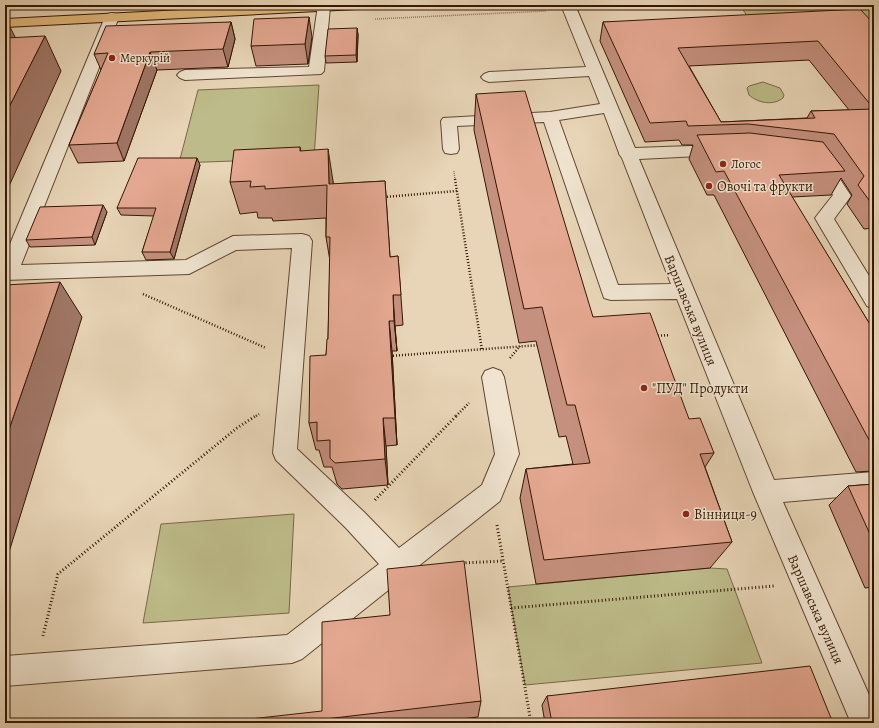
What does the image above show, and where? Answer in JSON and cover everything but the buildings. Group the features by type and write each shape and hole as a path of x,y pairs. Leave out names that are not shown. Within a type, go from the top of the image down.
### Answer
{"main road":[{"path":"5,22 248,8 357,5"}],"street":[{"name":"Варшавська вулиця","path":"568,5 627,154 766,492 804,583 866,723"},
{"path":"185,75 316,71 323,7"},
{"path":"112,17 6,273 189,267 233,242 302,241 294,361 285,453 355,520 398,566"},
{"path":"489,77 594,71"},
{"path":"451,149 449,121 550,117 608,106"},
{"path":"550,117 611,293 684,291"},
{"path":"627,154 740,150"},
{"path":"802,157 818,159 842,196 824,218 874,301"},
{"path":"5,671 292,649 492,493 507,454 493,377"},
{"path":"766,492 874,483"}],"path":[{"path":"451,149 482,350"},
{"path":"381,197 457,191"},
{"path":"141,293 294,361"},
{"path":"654,336 670,335"},
{"path":"383,356 545,345"},
{"path":"355,520 493,377 520,346"},
{"path":"34,669 58,574 237,428 290,394"},
{"path":"492,493 531,723"},
{"path":"512,608 804,583"}],"shaded area":[{"path":"740,5 874,5 874,53 758,33"},
{"path":"763,82 780,88 784,95 783,98 770,103 761,102 749,95 747,88 749,86"},
{"path":"319,85 314,158 179,163 198,90"},
{"path":"294,514 289,613 143,623 161,524"},
{"path":"710,568 727,569 762,663 525,685 508,587"}],"place":[{"name":"Меркурій","path":"112,58"},
{"name":"Логос","path":"723,164"},
{"name":"Овочі та фрукти","path":"709,186"},
{"name":"\"ПУД\" Продукти","path":"644,388"},
{"name":"Вінниця-9","path":"686,514"}]}
